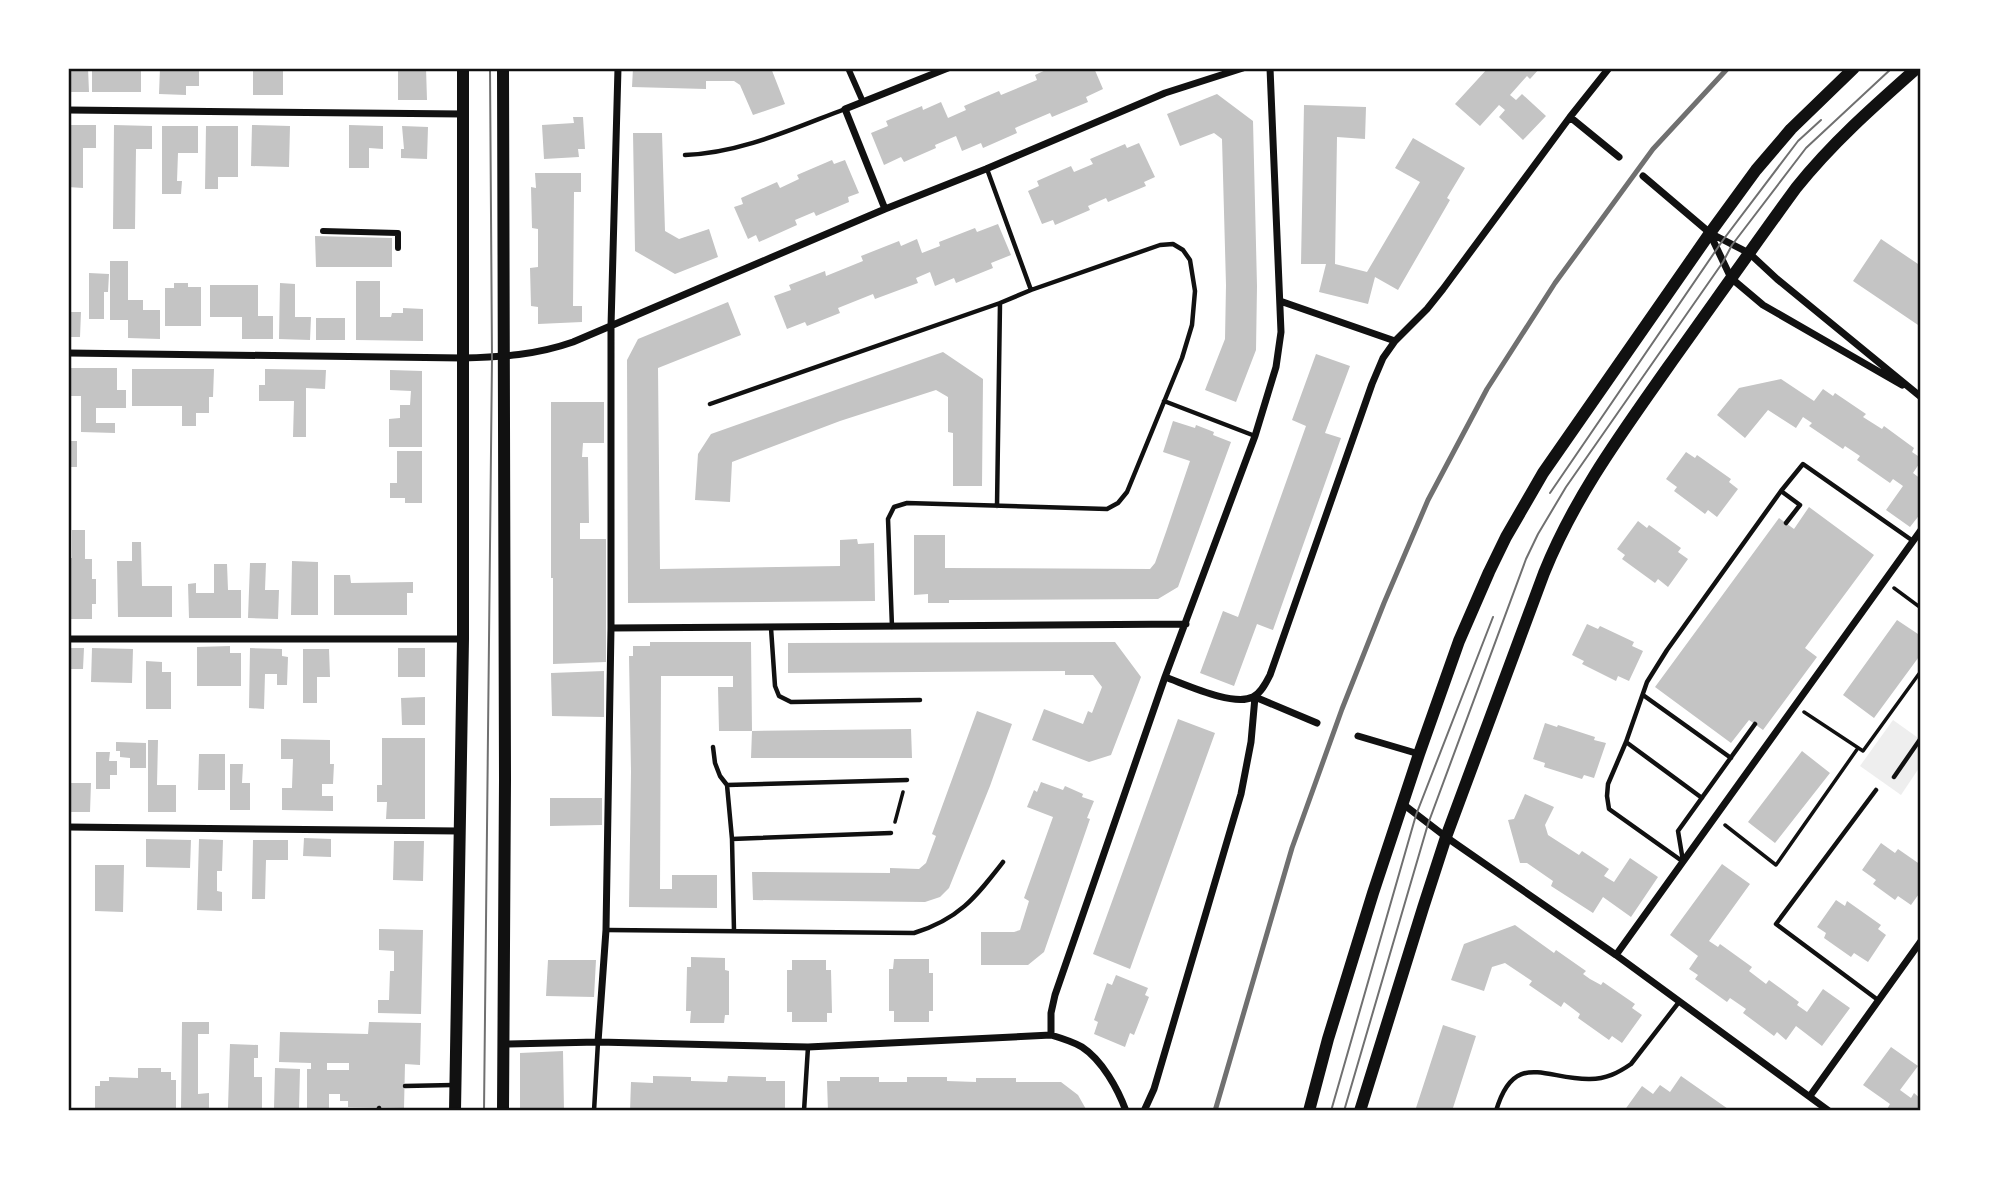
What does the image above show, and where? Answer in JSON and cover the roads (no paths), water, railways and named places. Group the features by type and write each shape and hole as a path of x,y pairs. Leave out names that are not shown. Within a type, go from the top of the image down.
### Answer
{"main road":[{"path":"455,1111 463,639 463,68"},
{"path":"503,68 503,1111"},
{"path":"1309,1111 1328,1039 1419,754 1459,641 1506,537 1543,473 1756,170 1791,129 1854,68"},
{"path":"1360,1111 1446,837 1559,536 1582,493 1625,427 1821,157 1917,68"}],"street":[{"path":"598,1042 606,930 611,628 611,326 618,68"},
{"path":"848,68 863,102"},
{"path":"885,209 845,109 948,68"},
{"path":"68,353 463,358 504,357 555,348 1165,93 1242,68"},
{"path":"1051,1035 1051,1013 1055,995 1165,677 1255,436 1276,368 1281,331 1270,68"},
{"path":"1165,677 1226,697 1246,699 1255,696 1264,688 1382,358 1443,289 1609,68"},
{"path":"68,110 463,114"},
{"path":"1570,117 1619,157"},
{"path":"1643,176 1710,233 1749,253 1921,397"},
{"path":"323,231 398,233 398,248"},
{"path":"1710,233 1731,278 1763,305 1921,397"},
{"path":"1280,301 1395,341"},
{"path":"1616,955 1921,530"},
{"path":"611,628 1186,624"},
{"path":"68,639 463,639"},
{"path":"1255,696 1317,723"},
{"path":"1144,1111 1154,1089 1241,794 1251,742 1255,696"},
{"path":"1359,736 1419,754"},
{"path":"1403,804 1680,1001 1829,1111"},
{"path":"68,827 460,831"},
{"path":"1810,1096 1921,941"},
{"path":"504,1044 598,1042 808,1047 1051,1035 1082,1047 1104,1069 1119,1090 1126,1111"}],"lane":[{"path":"685,155 707,154 747,146 845,109"},
{"path":"986,169 1031,290"},
{"path":"710,404 1160,246 1172,244 1182,250 1190,260 1195,291 1192,325 1127,492 1118,503 1107,509 907,503 894,507 888,519 892,627"},
{"path":"997,506 1000,303"},
{"path":"1164,401 1255,436"},
{"path":"1683,862 1609,809 1607,796 1608,784 1647,682 1667,650 1803,464 1913,541"},
{"path":"1781,491 1800,505 1786,523"},
{"path":"771,628 775,686 779,696 791,702 920,700"},
{"path":"1643,695 1731,758"},
{"path":"1683,862 1678,831 1755,724"},
{"path":"1894,777 1921,738"},
{"path":"1626,742 1702,798"},
{"path":"713,747 715,763 726,785 732,839 734,930"},
{"path":"726,785 907,780"},
{"path":"1876,790 1776,924 1878,1000"},
{"path":"732,839 891,833"},
{"path":"606,930 914,933 936,926 958,912 976,896 1003,862"},
{"path":"1496,1111 1507,1084 1514,1077 1525,1073 1539,1072 1588,1079 1606,1078 1620,1071 1631,1064 1680,1001"},
{"path":"594,1111 598,1042"},
{"path":"804,1111 808,1047"},
{"path":"405,1086 456,1085"}],"tram line":[{"path":"484,1111 492,358 490,68"},
{"path":"1344,1111 1428,824 1526,559 1538,534 1566,487 1723,262 1732,245 1806,148 1892,68"},
{"path":"1550,493 1723,240 1798,141 1821,120"},
{"path":"1331,1111 1416,815 1493,617"}],"railway":[{"path":"1215,1111 1292,848 1342,709 1428,500 1487,389 1555,283 1653,149 1728,68"}]}
